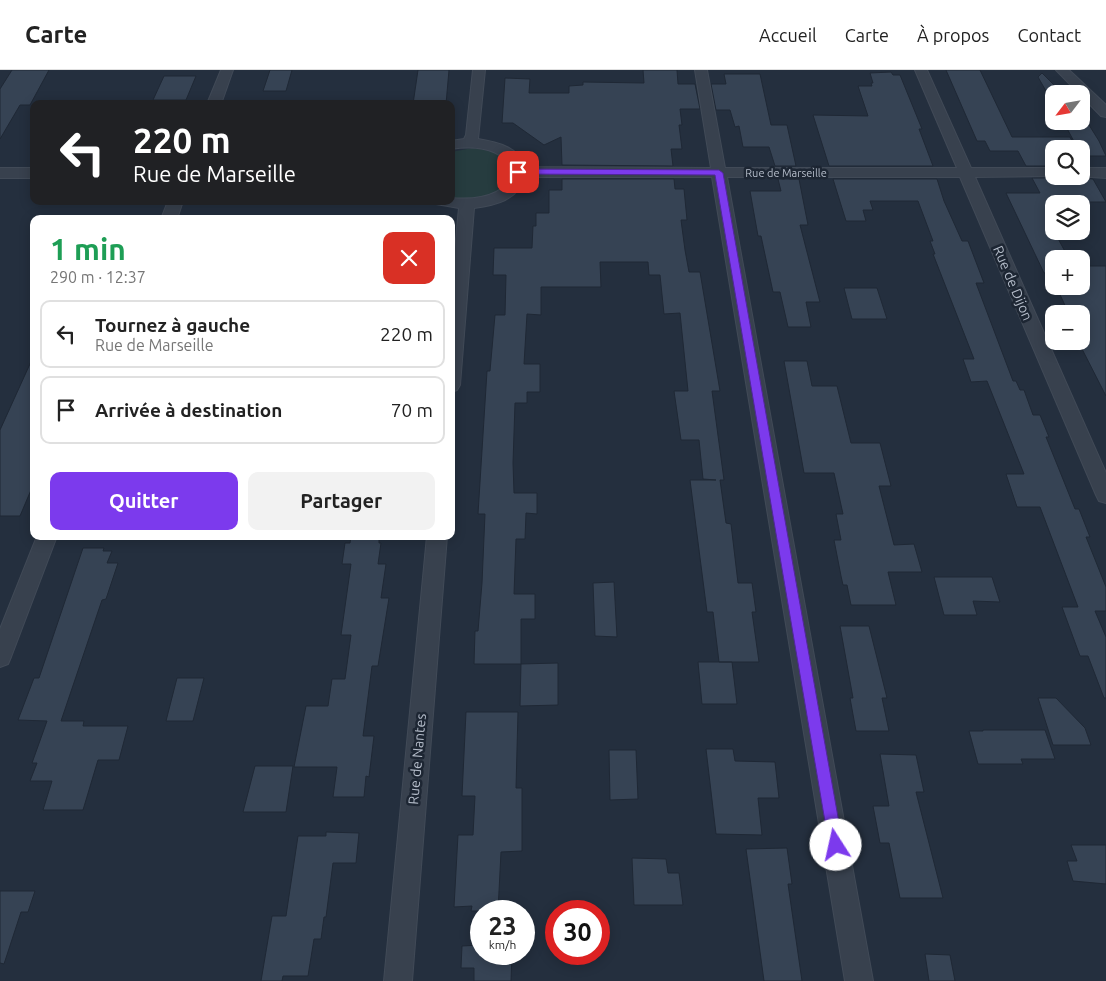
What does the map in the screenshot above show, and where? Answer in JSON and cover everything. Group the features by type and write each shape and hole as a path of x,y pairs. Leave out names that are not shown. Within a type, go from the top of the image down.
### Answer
{"street":[{"path":"216,100 227,70"},
{"path":"470,143 473,135 479,70"},
{"path":"700,70 859,981"},
{"name":"Rue de Dijon","path":"921,70 1106,496"},
{"path":"1062,70 1077,85"},
{"path":"1090,93 1106,91"},
{"path":"1090,98 1106,113"},
{"path":"455,145 485,144 498,148 508,154 515,163 518,172 516,182 509,191 498,198 467,205 455,203"},
{"name":"Rue de Marseille","path":"518,172 1045,173"},
{"path":"0,173 30,173"},
{"path":"1090,173 1106,173"},
{"path":"455,341 467,205"},
{"path":"0,657 44,540"},
{"name":"Rue de Nantes","path":"398,981 437,540"}],"green space":[{"path":"473,148 494,153 506,161 511,170 508,180 500,189 487,196 470,199 455,197 455,151"}],"building":[{"path":"12,70 49,70 33,100 30,100 30,105 20,105 0,139 0,89"},
{"path":"270,70 292,70 286,91 263,91"},
{"path":"418,70 449,70 446,100 414,100"},
{"path":"643,70 677,70 678,84 695,84 700,109 680,109 682,125 679,125 682,149 671,149 673,166 562,165 561,137 544,145 513,123 502,123 505,78 530,79 529,93 569,93 569,86 583,85 583,82 644,83"},
{"path":"946,70 980,70 1012,137 1070,137 1072,140 1045,140 1045,166 1026,166 1018,151 990,151 985,141 977,141"},
{"path":"891,72 893,75 900,75 922,129 919,129 933,166 829,166 813,115 868,116 858,86 872,86 870,73"},
{"path":"1042,73 1054,85 1045,85 1045,89 1038,77"},
{"path":"724,74 760,74 771,125 787,125 796,166 775,166 769,147 743,147 739,126 735,127 730,110 716,110 711,84 726,84"},
{"path":"164,76 196,76 186,100 153,100"},
{"path":"1090,126 1106,156 1090,156 1090,140 1073,140 1068,130 1090,130"},
{"path":"1032,178 1045,178 1045,185 1090,185 1090,179 1093,179 1106,202 1090,202 1090,195 1045,195 1045,240 1059,240 1064,250 1045,250 1045,273 1006,193 1040,193"},
{"path":"562,179 674,179 675,189 684,189 687,220 681,220 689,272 700,272 720,391 712,391 724,480 720,480 726,523 731,524 738,583 752,583 756,612 752,612 759,662 719,662 713,612 707,612 690,480 716,480 703,479 699,440 681,440 674,391 688,391 680,313 664,314 660,275 649,275 648,262 600,262 601,287 541,287 541,315 527,314 524,364 540,364 540,392 527,392 527,403 515,403 514,493 537,493 537,514 526,513 525,539 516,539 514,594 535,594 535,619 521,619 521,664 474,664 475,631 478,631 482,583 485,514 478,514 487,371 490,371 495,315 505,315 506,275 493,275 494,248 532,248 533,226 536,226 536,213 549,213 549,190 562,190"},
{"path":"778,179 799,179 808,225 800,225 820,302 806,302 811,327 788,327 780,292 773,292 761,236 758,236 750,191 781,191"},
{"path":"833,179 937,179 944,201 962,241 968,241 984,283 976,283 1013,381 1016,381 1020,390 1024,390 1033,415 1040,415 1049,437 1046,437 1075,509 1079,509 1090,537 1086,537 1106,587 1106,611 1095,611 1106,637 1106,698 1104,698 1088,656 1080,656 1062,607 1078,607 1040,507 1017,507 1006,474 1024,474 987,381 971,382 963,359 974,359 933,254 935,254 930,241 933,241 918,201 870,201 873,210 863,210 866,221 846,221"},
{"path":"1090,266 1106,266 1106,396 1083,350 1090,350 1090,305 1065,305 1060,295 1090,295"},
{"path":"844,288 877,288 887,319 852,319"},
{"path":"784,361 807,361 812,386 837,386 851,443 880,443 891,486 879,486 894,545 914,544 922,572 888,572 896,605 851,605 847,585 843,585 834,540 841,540 836,514 843,514 834,473 804,473"},
{"path":"30,364 30,492 20,516 0,516 0,430"},
{"path":"350,540 379,540 379,543 381,543 378,564 386,564 381,598 389,598 378,666 372,666 363,736 374,736 369,777 366,776 364,797 333,797 337,767 294,767 306,706 328,706 332,679 345,679 351,635 341,635 351,564 342,564 345,543 350,543"},
{"path":"83,548 104,548 103,551 112,551 107,563 118,563 106,599 102,600 61,721 84,721 83,726 128,726 119,760 98,760 83,810 43,810 52,781 30,781 37,763 32,763 47,721 18,720 34,678 39,678"},
{"path":"934,577 992,577 1000,602 973,601 977,615 944,615"},
{"path":"614,582 617,637 595,636 593,583"},
{"path":"840,626 869,626 887,698 882,698 889,731 856,731 850,698 853,698"},
{"path":"698,662 732,662 737,704 702,704"},
{"path":"558,663 558,705 520,706 521,664"},
{"path":"177,678 204,678 193,721 166,721"},
{"path":"1038,698 1056,698 1085,728 1091,745 1053,745"},
{"path":"466,712 518,712 516,788 522,788 522,851 501,852 499,900 470,900 470,906 454,907 458,835 473,835 475,796 462,796"},
{"path":"1045,730 1055,759 1021,759 1023,764 978,764 969,731"},
{"path":"706,749 733,749 735,761 775,762 779,798 758,798 762,835 716,834"},
{"path":"609,750 636,750 638,799 610,800"},
{"path":"880,754 916,755 924,792 916,792 943,898 900,898 889,843 880,843 873,806 889,806"},
{"path":"255,766 293,766 286,812 243,812"},
{"path":"326,832 359,833 356,863 333,863 326,917 324,917 321,939 314,939 308,976 283,976 282,981 261,981 272,916 286,916 298,836 326,836"},
{"path":"1071,845 1106,845 1106,884 1073,881 1067,861 1077,861"},
{"path":"787,848 792,884 788,884 802,981 764,981 746,849"},
{"path":"632,858 666,859 668,873 679,873 683,905 634,905"},
{"path":"0,891 35,891 28,912 21,912 4,964 0,963"},
{"path":"462,946 470,946 470,965 512,965 511,981 474,981 474,968 461,968"},
{"path":"925,954 950,955 955,981 929,981"}],"route":[{"path":"518,172 719,173 836,845"}]}
